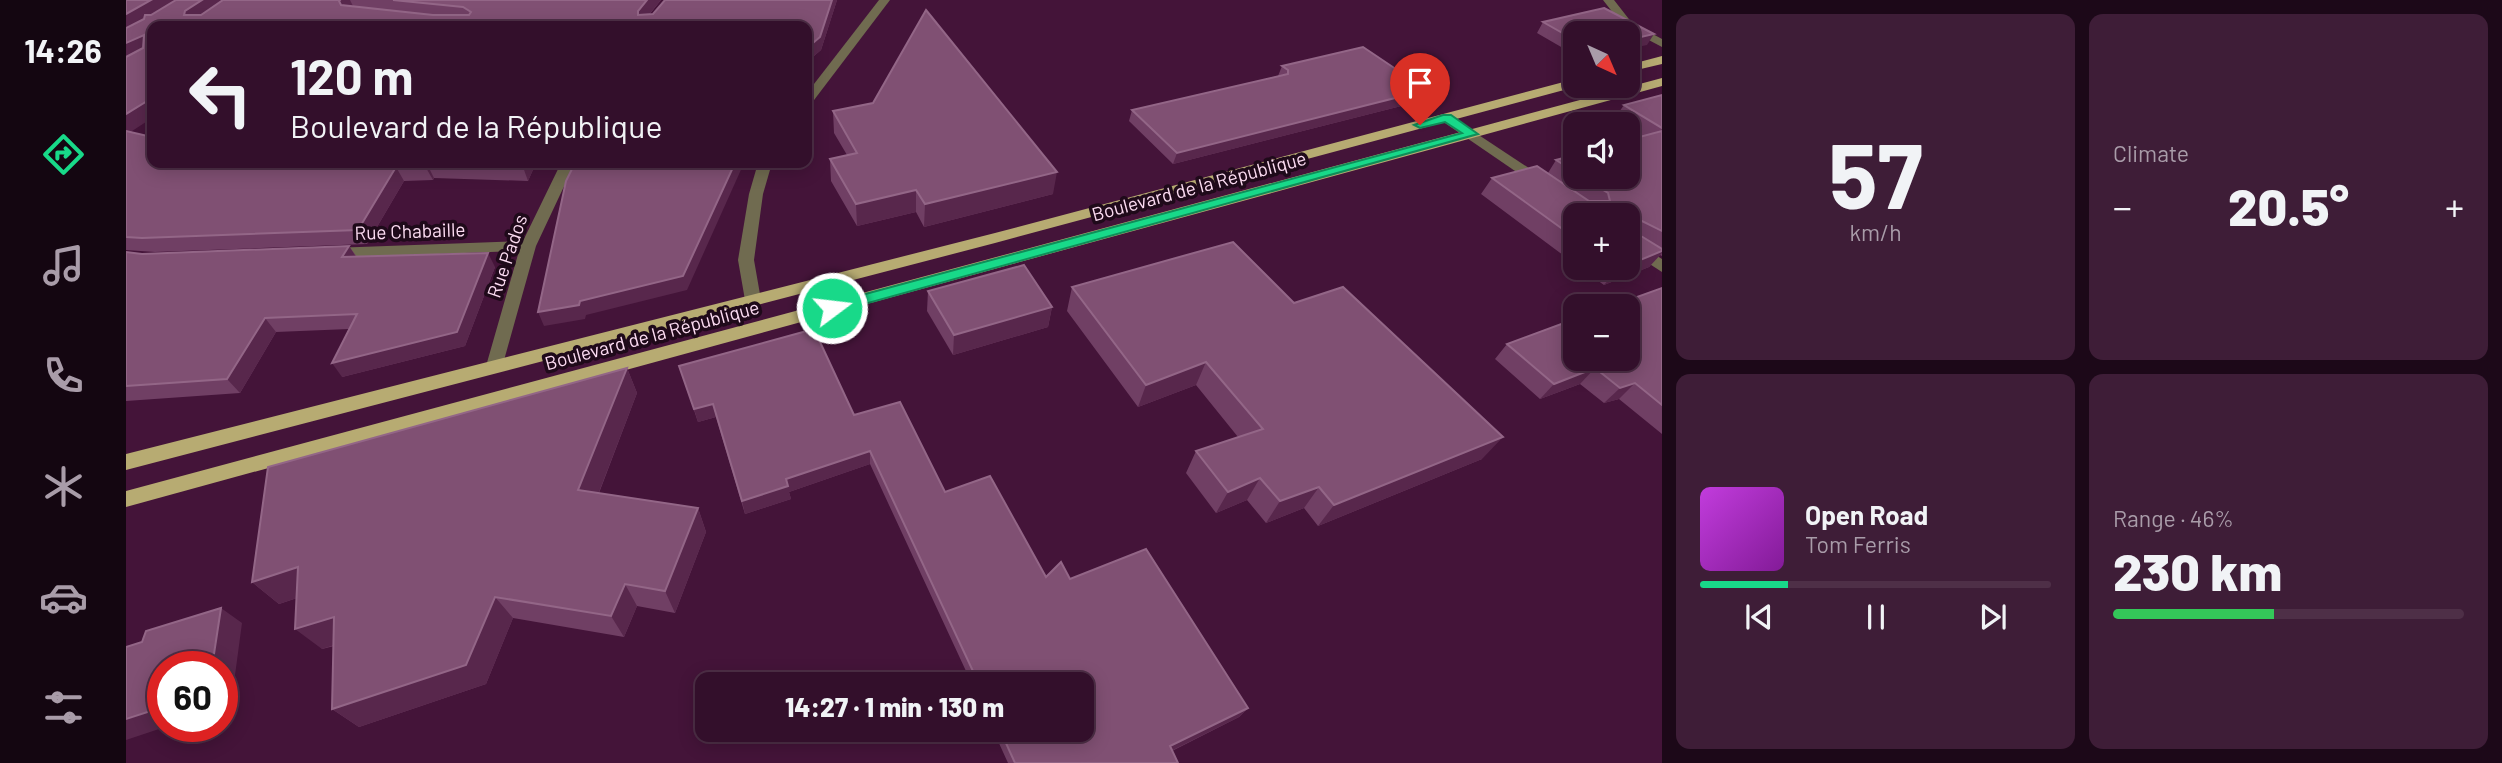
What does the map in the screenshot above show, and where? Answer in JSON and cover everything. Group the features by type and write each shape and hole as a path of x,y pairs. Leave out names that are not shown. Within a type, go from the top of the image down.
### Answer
{"main road":[{"path":"1640,66 1662,60"},
{"name":"Boulevard de la République","path":"126,499 1662,82"},
{"name":"Boulevard de la République","path":"126,463 1563,86"}],"street":[{"path":"812,95 885,0"},
{"path":"1608,0 1628,25 1662,44"},
{"path":"1447,118 1555,192"},
{"name":"Rue Pados","path":"495,366 528,246 566,168"},
{"path":"753,300 746,260 756,194 764,168"},
{"name":"Rue Chabaille","path":"321,254 528,246"},
{"path":"1640,251 1662,267"}],"building":[{"path":"126,0 151,0 126,14"},
{"path":"176,0 202,0 185,11 184,15 201,15 223,0 340,0 341,5 433,15 469,15 471,12 463,7 393,0 647,0 638,15 653,14 665,0 832,0 820,37 812,44 812,21 147,21 147,101 126,114 126,57 143,48 144,35 126,43 126,28 144,19 145,15 151,15"},
{"path":"1604,8 1629,21 1563,21 1563,33 1543,22"},
{"path":"926,10 1057,172 925,204 916,190 856,204 830,159 857,153 833,111 873,103"},
{"path":"1640,27 1654,34 1640,37"},
{"path":"1363,47 1427,90 1177,153 1132,110 1288,74 1288,70 1282,66"},
{"path":"1662,95 1662,128 1640,115 1640,112 1624,105"},
{"path":"126,131 147,136 147,168 395,168 358,230 126,237"},
{"path":"1662,131 1662,231 1640,220 1640,203 1563,203 1563,229 1492,178 1537,166 1563,184 1563,189 1571,189 1589,201 1610,201 1608,193 1602,189 1640,189 1640,137"},
{"path":"733,168 683,276 580,301 579,305 538,312 566,181 572,169 569,169"},
{"path":"1640,220 1641,236 1662,251 1640,260"},
{"path":"1233,242 1294,303 1343,287 1503,437 1334,505 1319,487 1280,501 1260,478 1228,492 1196,451 1263,429 1206,362 1146,385 1072,287"},
{"path":"349,246 342,257 488,253 457,332 332,363 357,314 265,318 227,379 126,386 126,252 142,254"},
{"path":"1024,265 1052,307 954,335 928,291"},
{"path":"1662,288 1662,405 1635,383 1620,388 1599,371 1640,371 1640,296"},
{"path":"1563,323 1563,371 1587,371 1554,384 1507,344"},
{"path":"814,329 854,415 900,402 945,492 990,476 1046,577 1061,562 1070,579 1146,549 1248,708 1170,746 1178,763 1015,763 1005,742 1094,742 1094,672 973,672 870,451 786,479 788,486 742,501 713,404 694,409 679,366"},
{"path":"627,368 578,490 698,508 665,591 625,584 611,616 495,597 466,665 332,709 334,617 295,629 298,567 252,582 268,467"},
{"path":"221,608 214,651 147,651 147,712 126,719 126,647 142,642 146,631"}],"route":[{"path":"832,308 1472,134 1447,118 1420,125"}]}
